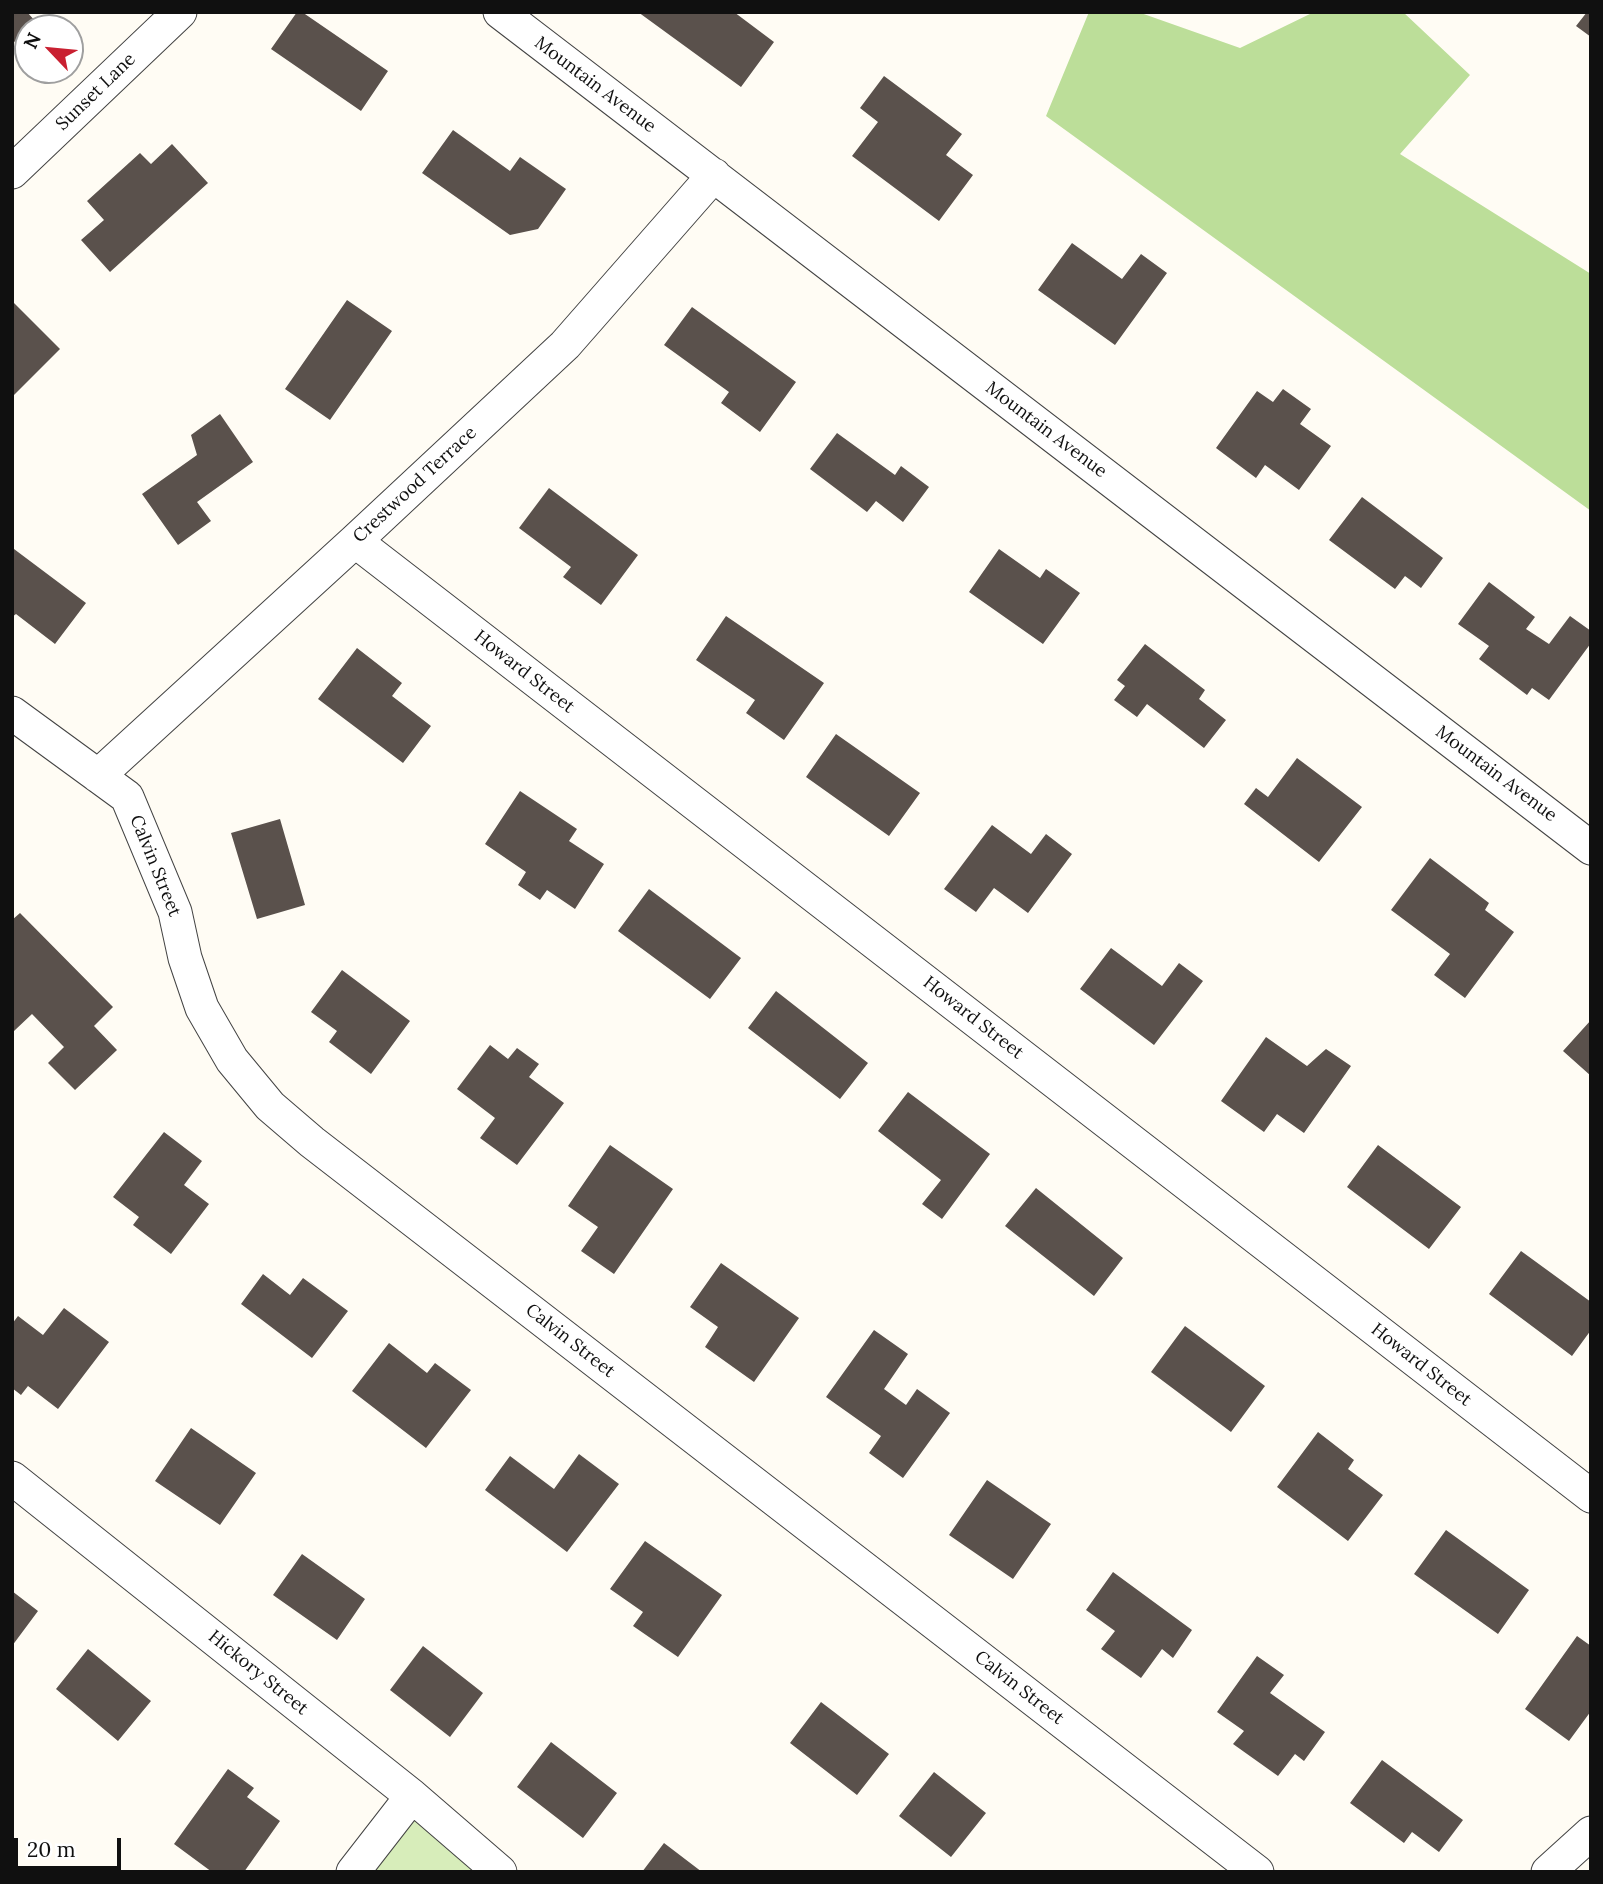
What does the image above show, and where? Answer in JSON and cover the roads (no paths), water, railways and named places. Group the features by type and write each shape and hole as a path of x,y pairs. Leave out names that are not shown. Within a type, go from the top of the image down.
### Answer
{"street":[{"name":"Sunset Lane","path":"12,172 180,12"},
{"name":"Mountain Avenue","path":"500,12 1591,848"},
{"name":"Crestwood Terrace","path":"98,776 565,345 714,175"},
{"name":"Howard Street","path":"355,541 1591,1496"},
{"name":"Calvin Street","path":"12,713 127,797 175,912 185,958 202,1008 232,1060 270,1106 312,1142 1258,1872"},
{"name":"Hickory Street","path":"12,1478 412,1796 500,1872"},
{"path":"353,1872 412,1796"},
{"path":"1548,1872 1591,1833"}]}
